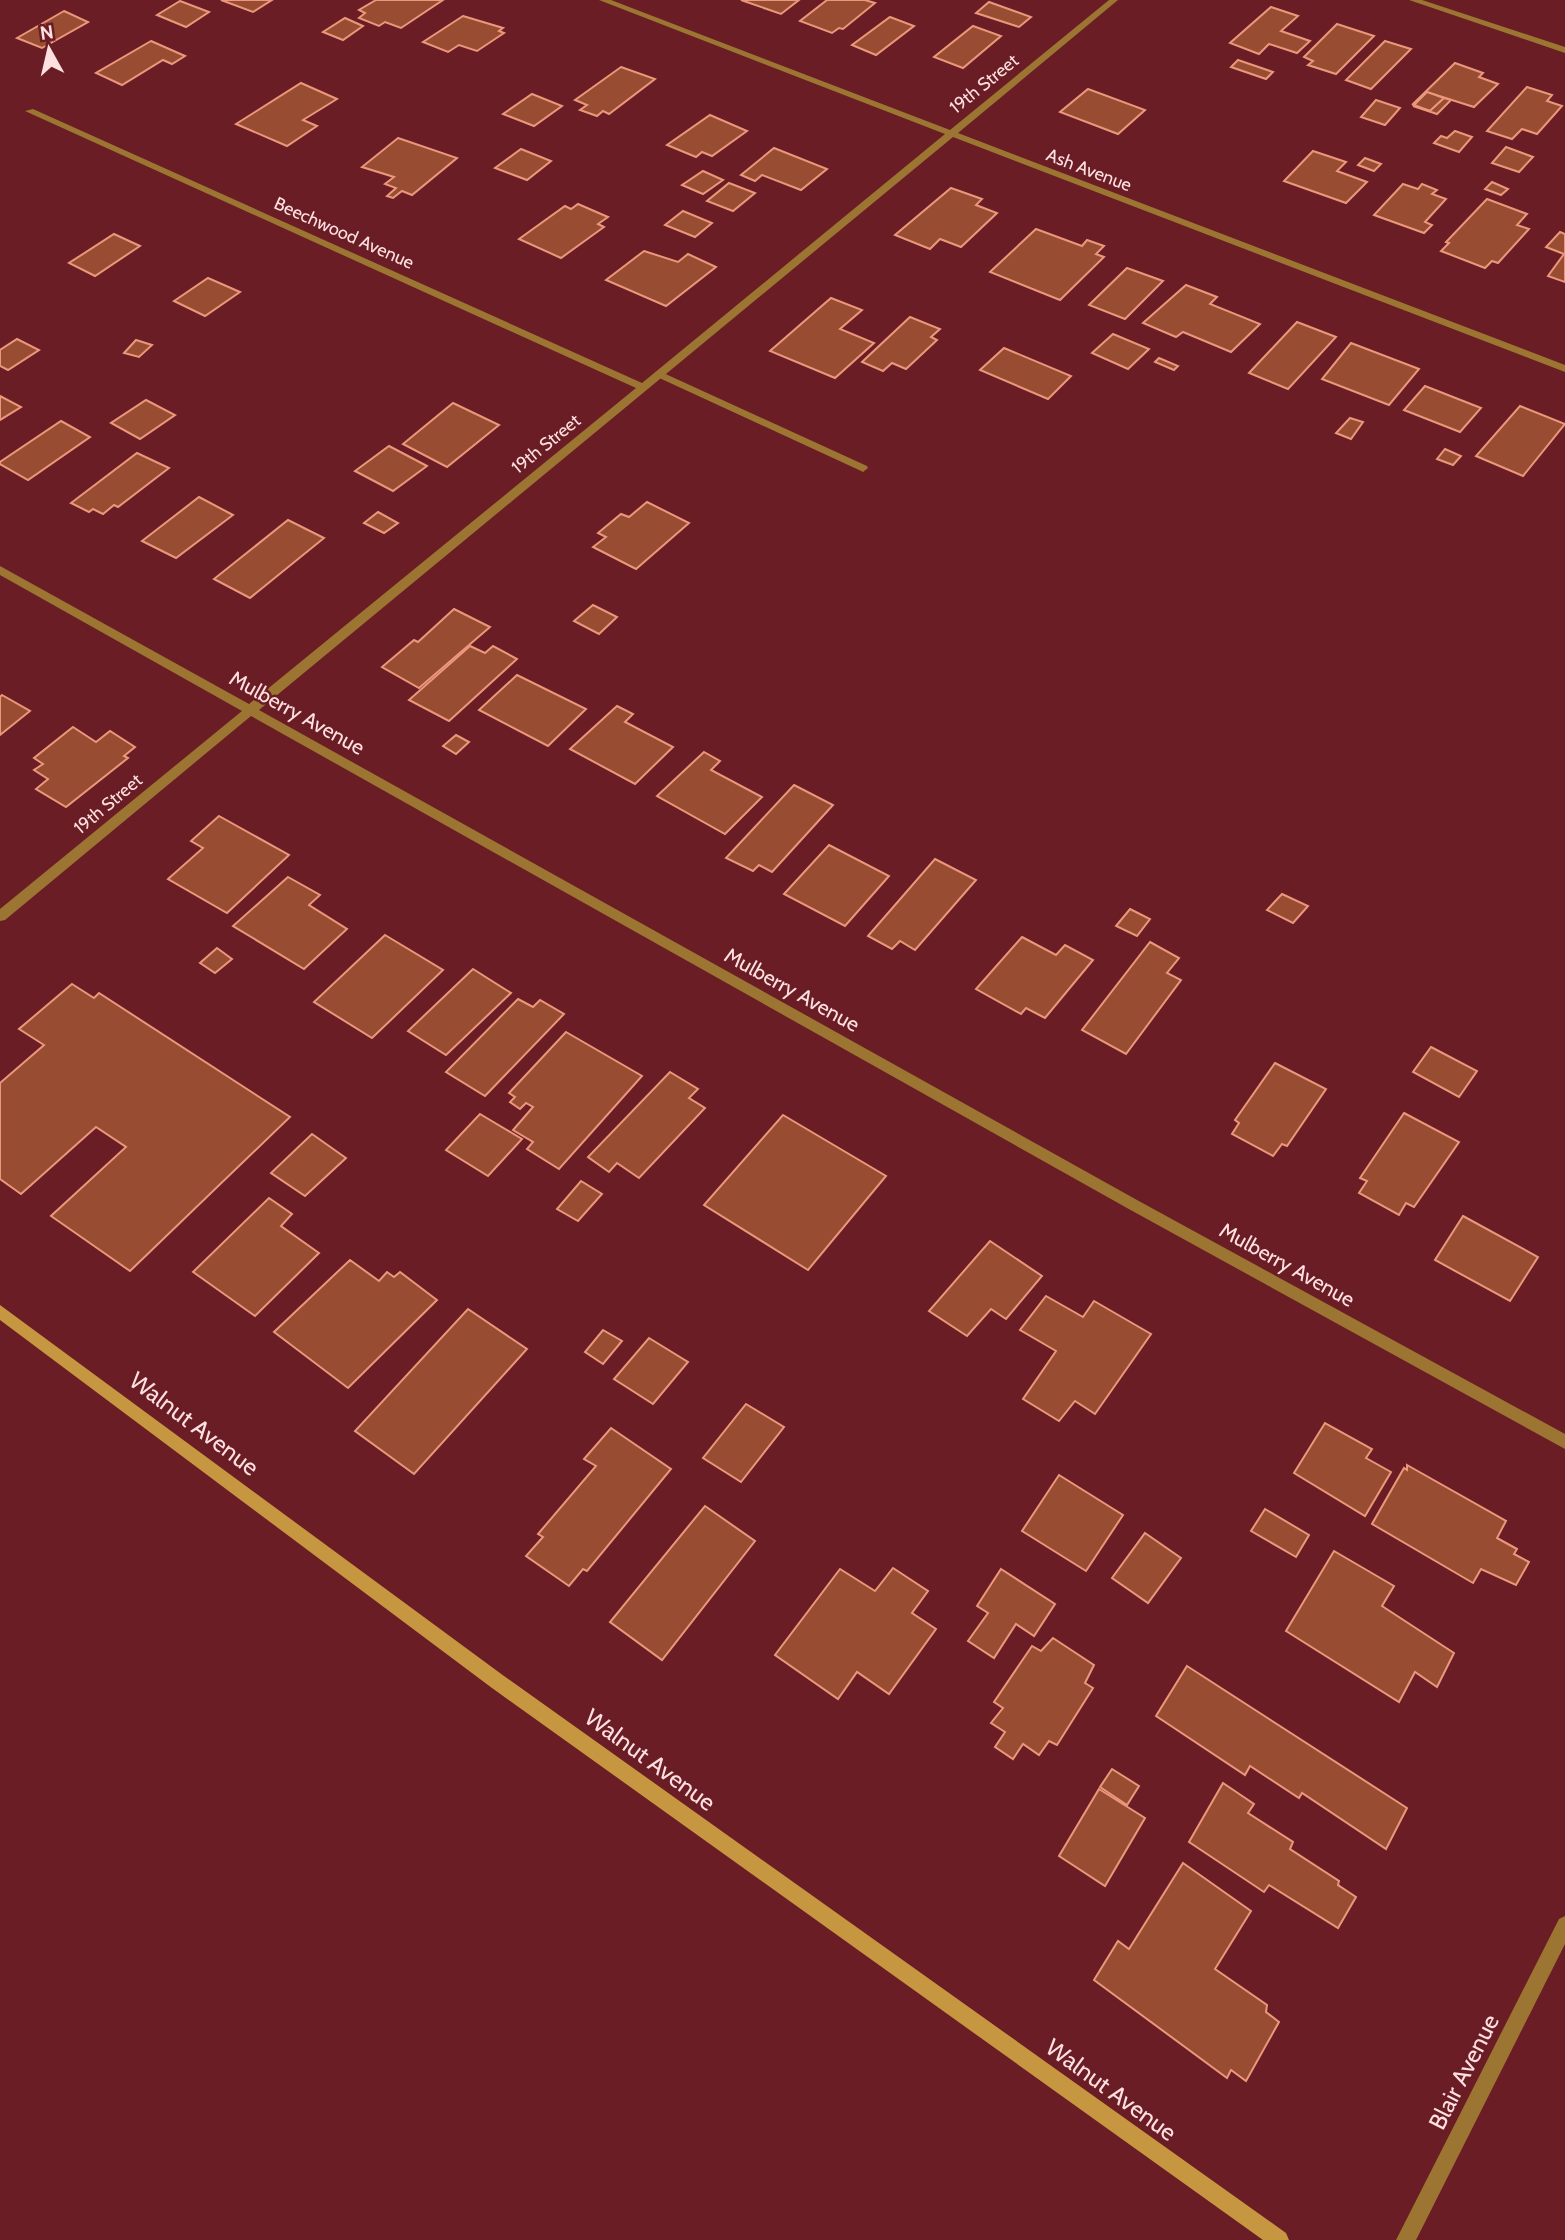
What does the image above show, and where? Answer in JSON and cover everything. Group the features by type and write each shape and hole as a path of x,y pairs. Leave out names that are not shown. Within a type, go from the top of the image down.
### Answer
{"street":[{"name":"Ash Avenue","path":"603,0 1565,369"},
{"name":"19th Street","path":"0,916 1114,0"},
{"path":"1413,0 1565,50"},
{"name":"Beechwood Avenue","path":"30,111 643,387"},
{"path":"659,374 863,468"},
{"name":"Mulberry Avenue","path":"0,570 1132,1204 1565,1443"},
{"name":"Walnut Avenue","path":"0,1311 498,1682 1279,2240"},
{"name":"Blair Avenue","path":"1406,2240 1565,1925"}],"building":[{"path":"221,0 272,0 253,12"},
{"path":"376,0 443,0 401,28 385,22 379,26 359,18 365,13 359,10"},
{"path":"741,0 799,0 781,14"},
{"path":"827,0 865,0 875,3 843,29 839,28 832,33 800,21"},
{"path":"180,1 209,12 186,27 157,15"},
{"path":"989,2 1031,17 1019,27 976,13"},
{"path":"1271,7 1298,16 1281,31 1310,41 1297,53 1269,44 1259,54 1230,43"},
{"path":"64,11 88,22 42,48 17,38"},
{"path":"463,16 503,28 499,31 504,33 477,51 459,45 448,52 423,42"},
{"path":"890,17 914,26 876,55 852,45"},
{"path":"345,18 363,26 343,40 323,32"},
{"path":"1337,24 1374,36 1336,74 1308,65 1313,61 1304,57"},
{"path":"973,26 1001,36 963,68 934,57"},
{"path":"151,41 185,56 172,64 163,60 122,85 96,73"},
{"path":"1385,41 1411,49 1371,89 1346,80"},
{"path":"1238,60 1273,72 1266,79 1231,67"},
{"path":"1455,63 1483,73 1479,77 1498,84 1474,107 1427,92 1412,105"},
{"path":"621,67 655,79 609,114 603,111 597,116 580,110 587,105 575,100"},
{"path":"301,83 337,99 303,120 317,126 287,146 236,124"},
{"path":"1527,87 1552,95 1547,101 1562,106 1537,134 1522,129 1512,139 1487,131"},
{"path":"1088,89 1145,110 1118,134 1060,112"},
{"path":"1427,92 1444,98 1430,111 1414,105"},
{"path":"532,94 562,106 534,126 503,114"},
{"path":"1444,98 1451,100 1437,114 1413,106 1430,111"},
{"path":"1376,100 1400,108 1385,125 1361,117"},
{"path":"710,115 747,131 712,156 702,152 696,157 667,145"},
{"path":"1455,131 1472,137 1459,152 1434,143 1441,136 1447,138"},
{"path":"398,138 457,158 412,195 402,191 393,198 387,196 396,188 385,184 394,177 362,167"},
{"path":"1506,147 1533,157 1519,172 1492,163"},
{"path":"774,148 827,169 801,190 762,175 755,181 741,175"},
{"path":"521,149 551,161 527,180 495,168"},
{"path":"1313,151 1346,162 1337,171 1367,182 1346,203 1284,181"},
{"path":"1365,158 1381,164 1374,171 1358,165"},
{"path":"703,171 723,180 703,194 682,185"},
{"path":"1492,182 1508,189 1501,195 1485,189"},
{"path":"729,183 755,193 733,211 707,201"},
{"path":"1403,184 1418,189 1422,184 1437,190 1432,194 1446,199 1425,222 1432,225 1424,233 1374,215"},
{"path":"951,188 982,199 976,205 997,213 961,247 940,239 930,249 895,235"},
{"path":"1487,199 1527,214 1517,225 1529,229 1498,263 1492,261 1485,268 1441,251 1449,243 1446,242"},
{"path":"578,204 608,217 598,224 604,227 561,258 519,239 565,206 571,209"},
{"path":"683,211 712,223 695,237 665,225"},
{"path":"1036,229 1082,246 1087,240 1104,246 1096,254 1104,257 1060,300 990,272"},
{"path":"1560,232 1565,234 1565,282 1548,276 1564,254 1546,247"},
{"path":"114,234 140,246 95,276 69,263"},
{"path":"644,251 678,262 688,254 716,267 666,306 606,280"},
{"path":"1127,268 1163,281 1125,319 1089,305"},
{"path":"208,278 240,292 205,316 174,301"},
{"path":"1186,285 1217,297 1210,304 1260,324 1231,352 1183,332 1176,337 1143,323"},
{"path":"831,298 862,310 840,329 874,343 835,378 770,351"},
{"path":"910,317 940,329 931,337 937,340 906,369 892,363 883,371 862,362"},
{"path":"1297,322 1336,337 1288,389 1249,373"},
{"path":"1113,334 1149,349 1128,369 1092,353"},
{"path":"17,339 39,350 8,370 0,366 0,350"},
{"path":"136,340 152,345 139,357 124,353"},
{"path":"1351,343 1419,369 1389,405 1322,379"},
{"path":"1004,348 1071,376 1048,399 980,370"},
{"path":"1159,358 1178,366 1174,370 1155,362"},
{"path":"1425,386 1481,408 1460,432 1404,410"},
{"path":"0,396 21,407 0,420"},
{"path":"146,400 175,415 140,439 111,423"},
{"path":"453,403 499,425 447,467 403,444"},
{"path":"1520,406 1565,424 1523,476 1476,456"},
{"path":"1350,418 1363,422 1351,439 1336,433"},
{"path":"61,421 90,437 28,480 0,464 0,462"},
{"path":"389,446 427,466 393,491 355,471"},
{"path":"1445,449 1461,456 1453,465 1437,459"},
{"path":"137,453 169,468 118,507 114,505 103,514 93,509 89,512 71,503"},
{"path":"199,497 233,515 176,558 142,541"},
{"path":"647,502 689,523 636,569 593,547 606,537 598,533 621,514 629,517"},
{"path":"378,512 398,523 384,533 364,523"},
{"path":"288,520 324,538 250,598 214,579"},
{"path":"593,605 617,617 599,634 574,621"},
{"path":"454,609 490,627 419,688 382,667 414,640 418,642"},
{"path":"470,646 485,653 493,646 517,659 449,721 409,700"},
{"path":"517,675 586,709 548,746 479,710"},
{"path":"2,695 30,711 0,735 0,697"},
{"path":"617,706 633,714 625,722 673,747 635,784 570,749"},
{"path":"73,727 96,742 110,731 135,747 124,756 128,758 66,807 36,789 48,779 34,770 43,764 34,758"},
{"path":"456,735 469,742 456,754 443,746"},
{"path":"704,752 720,761 711,770 762,797 725,834 657,796"},
{"path":"794,785 833,805 772,872 759,865 753,871 726,858"},
{"path":"219,816 289,855 227,913 168,879 203,848 191,841"},
{"path":"829,845 889,876 845,926 784,894"},
{"path":"935,859 976,880 915,950 900,941 892,949 868,936"},
{"path":"288,877 320,895 309,905 347,929 304,969 233,926"},
{"path":"1282,894 1308,906 1293,923 1267,910"},
{"path":"1130,909 1150,919 1137,936 1116,926"},
{"path":"385,935 443,970 372,1038 314,1002"},
{"path":"1022,937 1056,955 1065,945 1093,960 1045,1018 1026,1008 1021,1014 976,989"},
{"path":"1150,942 1179,958 1167,973 1181,980 1126,1054 1082,1030"},
{"path":"217,948 232,959 215,973 200,963"},
{"path":"473,969 511,993 446,1055 408,1031"},
{"path":"72,984 94,998 99,993 290,1117 130,1271 51,1216 126,1147 96,1127 21,1194 0,1179 0,1083 44,1045 19,1029"},
{"path":"518,999 533,1007 540,1000 564,1014 485,1096 446,1072"},
{"path":"566,1032 642,1076 559,1169 527,1149 533,1142 513,1130 533,1107 526,1103 520,1109 510,1102 515,1097 509,1093"},
{"path":"1431,1047 1477,1071 1459,1097 1413,1072"},
{"path":"1275,1063 1326,1089 1287,1146 1282,1144 1273,1156 1232,1134 1239,1123 1235,1120"},
{"path":"670,1072 698,1089 689,1098 705,1108 639,1178 617,1163 609,1172 588,1157"},
{"path":"1404,1113 1459,1142 1414,1207 1406,1203 1399,1215 1359,1193 1367,1181 1360,1178"},
{"path":"480,1114 522,1139 488,1176 446,1150"},
{"path":"783,1115 886,1176 808,1270 704,1205"},
{"path":"312,1134 346,1158 305,1196 271,1173"},
{"path":"581,1181 602,1194 578,1221 557,1209"},
{"path":"269,1198 292,1214 281,1226 319,1253 255,1316 193,1272"},
{"path":"1463,1216 1538,1257 1510,1301 1435,1260"},
{"path":"990,1241 1042,1276 1006,1319 991,1309 967,1336 929,1311"},
{"path":"350,1260 379,1281 387,1272 394,1277 400,1272 437,1300 348,1388 274,1332"},
{"path":"1046,1296 1083,1317 1094,1301 1151,1334 1095,1414 1075,1401 1059,1421 1023,1399 1056,1351 1020,1330"},
{"path":"468,1309 527,1349 414,1474 355,1431"},
{"path":"603,1330 622,1341 603,1364 585,1352"},
{"path":"649,1338 688,1362 653,1404 614,1379"},
{"path":"746,1404 784,1427 741,1482 703,1458"},
{"path":"1325,1423 1372,1449 1366,1458 1391,1472 1365,1516 1294,1473"},
{"path":"611,1428 671,1469 587,1571 583,1569 569,1586 526,1556 543,1537 538,1534 596,1466 584,1459"},
{"path":"1407,1465 1506,1521 1497,1538 1517,1549 1514,1554 1529,1562 1516,1585 1481,1569 1473,1583 1372,1524 1404,1468 1407,1470"},
{"path":"1059,1475 1123,1515 1086,1571 1022,1531"},
{"path":"705,1506 755,1541 662,1660 610,1622"},
{"path":"1265,1509 1309,1535 1296,1557 1251,1531"},
{"path":"1145,1533 1181,1558 1148,1603 1112,1578"},
{"path":"1334,1551 1394,1586 1382,1606 1454,1653 1437,1687 1415,1672 1399,1702 1286,1631"},
{"path":"893,1568 928,1591 912,1613 936,1629 889,1694 857,1672 838,1699 775,1655 840,1569 875,1591"},
{"path":"1001,1569 1055,1604 1034,1636 1016,1624 994,1658 968,1641 988,1613 977,1606"},
{"path":"1053,1638 1094,1665 1085,1683 1093,1688 1057,1745 1049,1741 1039,1755 1023,1744 1013,1759 995,1747 1005,1732 991,1723 1003,1708 994,1702 1032,1646 1041,1651"},
{"path":"1187,1666 1407,1808 1386,1849 1302,1793 1299,1798 1250,1766 1245,1775 1156,1716"},
{"path":"1112,1769 1139,1786 1127,1805 1100,1787"},
{"path":"1223,1783 1254,1804 1248,1813 1293,1842 1290,1849 1339,1881 1338,1885 1356,1897 1338,1928 1269,1885 1264,1892 1189,1842"},
{"path":"1099,1789 1145,1818 1105,1886 1059,1856"},
{"path":"1183,1863 1251,1911 1215,1969 1267,2005 1266,2012 1279,2022 1246,2081 1231,2070 1227,2078 1094,1980 1118,1941 1129,1949"}]}
